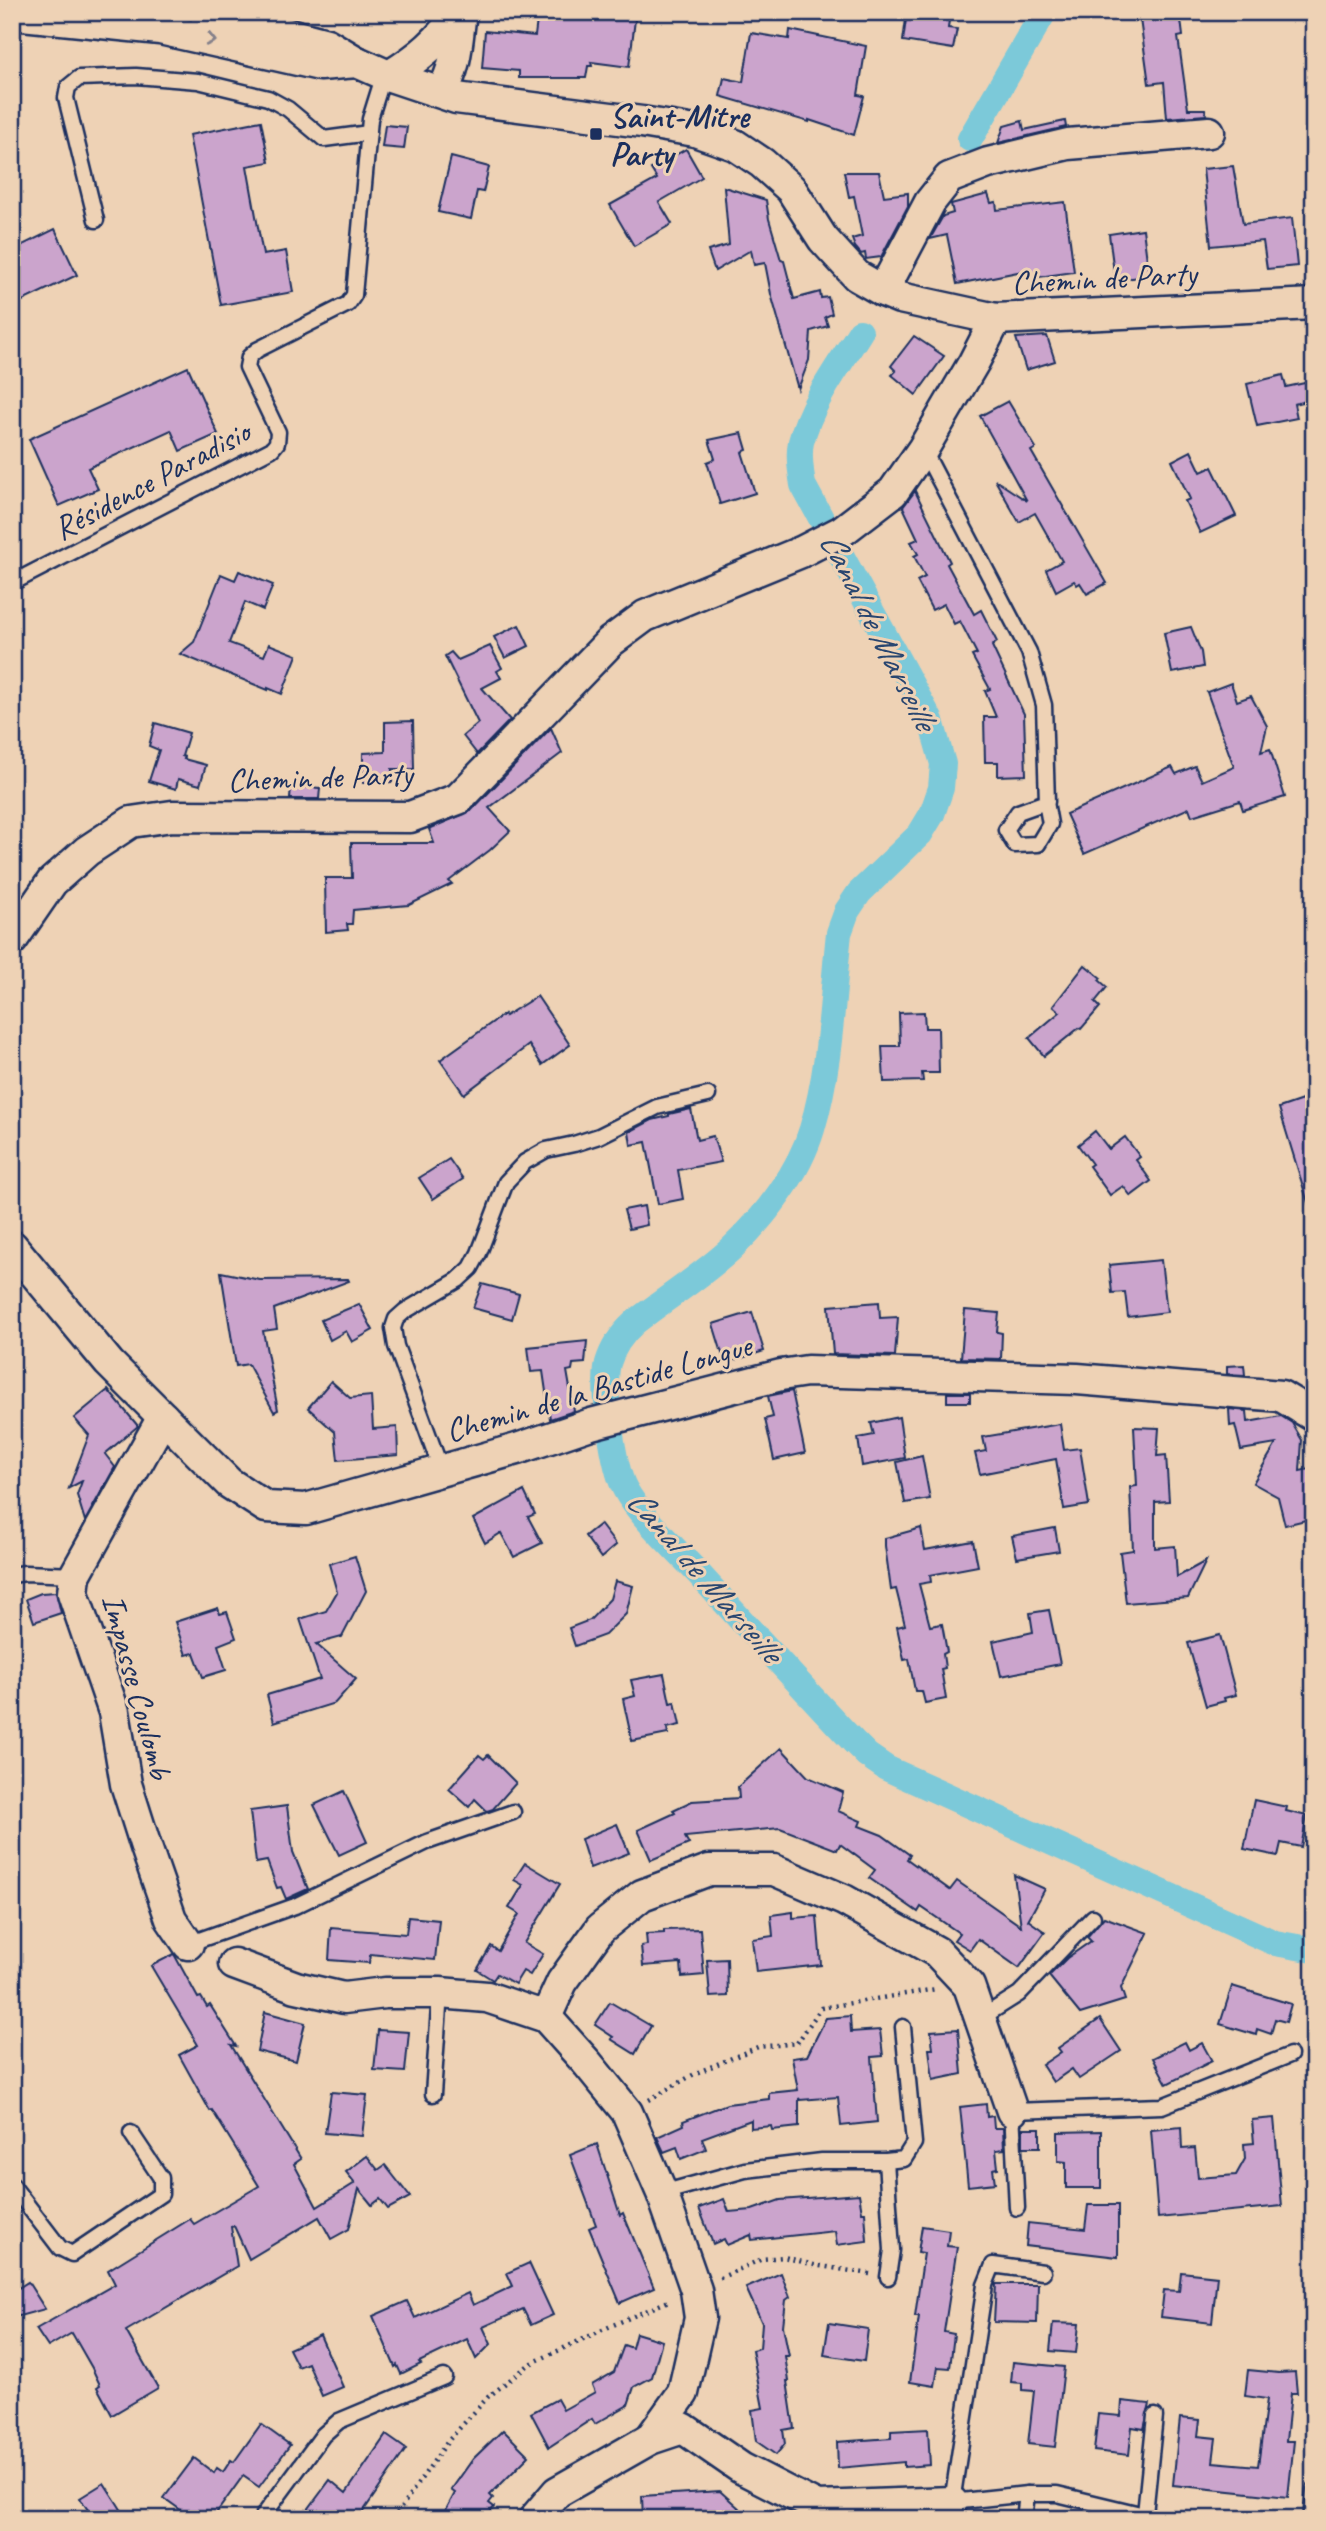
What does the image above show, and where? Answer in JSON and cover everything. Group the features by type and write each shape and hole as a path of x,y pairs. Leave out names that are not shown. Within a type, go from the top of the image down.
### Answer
{"street":[{"path":"204,12 327,44 387,75 442,91 456,98 642,122 695,131 735,145 762,163 791,189 823,239 857,276 891,294 996,318"},
{"path":"387,75 438,40 459,12"},
{"path":"442,91 449,79 455,58 459,12"},
{"path":"24,15 160,29 320,65 357,61"},
{"path":"891,294 930,202 949,178 988,163 1068,144 1209,132"},
{"name":"Chemin de Party","path":"12,940 52,882 87,851 131,822 172,816 410,817 458,799 610,642 645,616 801,552 842,531 893,492 923,449 974,362 996,318 1314,304"},
{"name":"Chemin de la Bastide Longue","path":"12,1246 109,1363 229,1483 266,1507 306,1509 517,1449 631,1412 807,1371 1077,1379 1281,1396 1314,1416"},
{"name":"Impasse Coulomb","path":"163,1418 75,1575 73,1593 114,1712 126,1784 171,1919 188,1944"},
{"path":"546,2017 562,1982 600,1929 642,1895 709,1870 774,1870 844,1900 937,1952 970,1986 1012,2111"},
{"path":"234,1964 296,1987 344,1998 385,1993 440,1993 487,1997 546,2017 627,2112 662,2193 696,2290 700,2318 683,2393 650,2439"},
{"path":"534,2519 557,2492 650,2439 682,2428 741,2468 817,2513 951,2502"}],"lane":[{"name":"Résidence Paradisio","path":"12,583 272,449 278,443 278,432 247,367 249,357 257,350 348,304 354,295 370,119 387,75"},
{"path":"96,220 66,98 68,87 79,78 136,76 198,81 268,98 288,109 324,138 369,133"},
{"path":"923,449 1029,652 1044,705 1046,802"},
{"path":"441,1469 396,1346 393,1328 396,1319 458,1280 471,1268 479,1254 506,1182 536,1154 599,1136 657,1107 708,1096"},
{"path":"12,1575 75,1575"},
{"path":"188,1944 295,1906 427,1842 513,1812"},
{"path":"981,2018 1019,1994 1093,1917"},
{"path":"433,2094 440,1993"},
{"path":"662,2193 745,2170 822,2161 905,2160 914,2143 903,2028"},
{"path":"1017,2208 1012,2111 1162,2106 1290,2055"},
{"path":"12,2185 60,2248 72,2254 161,2194 161,2178 131,2133"},
{"path":"886,2161 892,2250 888,2277"},
{"path":"1043,2272 993,2265 985,2285 951,2502 1027,2494 1057,2494 1161,2519"},
{"path":"261,2519 323,2435 339,2421 444,2377"},
{"path":"1145,2514 1155,2416"},
{"path":"1311,2519 1314,2490"},
{"path":"1024,2519 1027,2494"}],"path":[{"path":"627,2112 696,2073 758,2047 797,2043 821,2008 889,1995 970,1986"},
{"path":"393,2519 448,2441 488,2397 530,2364 762,2259 784,2257 888,2277"}],"building":[{"path":"538,12 606,15 606,12 636,12 629,67 591,62 592,66 588,66 586,78 519,78 519,71 482,68 485,31 535,36"},
{"path":"907,12 950,12 948,28 957,29 953,49 903,41"},
{"path":"1139,12 1180,12 1183,36 1178,37 1188,109 1205,109 1206,115 1167,118 1164,82 1149,84"},
{"path":"790,30 866,46 858,95 864,96 854,135 720,96 724,78 743,82 751,33 789,39"},
{"path":"261,121 269,162 247,166 263,255 286,251 293,292 221,305 189,135"},
{"path":"1022,121 1024,130 1065,121 1066,127 998,143 1004,126"},
{"path":"385,125 407,127 404,149 382,147"},
{"path":"686,149 702,177 659,202 672,224 634,246 610,205 657,179 651,169"},
{"path":"451,157 489,167 483,192 477,191 471,219 438,212"},
{"path":"1233,166 1243,224 1292,218 1297,266 1267,269 1263,241 1211,246 1203,169"},
{"path":"844,172 879,172 884,196 908,193 908,206 881,257 866,259 865,253 861,254 855,247 852,239 862,236 854,196 849,197"},
{"path":"724,187 766,200 769,219 794,299 820,292 821,298 828,297 832,314 825,317 828,326 811,331 809,360 798,389 765,263 754,265 751,250 715,271 708,251 729,245"},
{"path":"988,194 991,203 996,202 997,210 1065,202 1074,272 1024,279 1023,271 957,284 947,235 930,239 943,216 953,213 951,204"},
{"path":"55,229 77,275 12,306 12,250"},
{"path":"1143,229 1149,276 1115,280 1109,234"},
{"path":"914,336 944,356 916,395 892,375 896,371 891,366"},
{"path":"1047,336 1055,361 1026,370 1016,338"},
{"path":"188,367 218,434 180,451 171,430 88,468 98,489 59,506 29,439"},
{"path":"1283,375 1286,387 1314,381 1314,399 1294,404 1297,418 1257,426 1247,384"},
{"path":"1008,401 1036,448 1031,451 1107,583 1087,594 1080,583 1077,585 1074,581 1056,591 1046,570 1062,561 1035,513 1019,522 995,480 1027,501 980,416"},
{"path":"742,433 747,450 742,452 755,493 720,504 707,462 715,459 709,440"},
{"path":"1191,451 1201,472 1212,467 1236,516 1200,533 1185,501 1190,499 1172,461"},
{"path":"915,491 950,562 947,564 974,614 981,610 997,642 992,646 1024,714 1026,775 998,776 998,762 985,762 984,717 996,717 985,691 990,689 972,656 977,654 960,621 954,624 944,604 932,610 917,581 925,577 914,556 918,554 911,542 918,539 903,507"},
{"path":"239,571 273,585 263,610 245,602 229,643 264,656 269,644 297,655 282,694 180,654 194,642 221,574 235,580"},
{"path":"519,625 529,646 505,658 494,637"},
{"path":"1191,627 1201,652 1203,667 1172,673 1164,633"},
{"path":"490,646 502,668 497,671 501,678 482,688 510,720 477,754 463,736 478,723 445,656 451,652 458,660"},
{"path":"1231,683 1237,701 1251,696 1267,726 1261,752 1270,749 1285,797 1243,810 1240,801 1192,816 1189,808 1084,854 1066,814 1172,767 1176,774 1195,766 1202,781 1234,767 1207,692"},
{"path":"413,721 414,769 392,769 392,782 363,783 363,753 385,752 385,722"},
{"path":"155,723 189,733 182,756 184,759 206,765 200,785 178,779 176,789 149,781 159,750 149,746"},
{"path":"551,728 562,753 489,808 510,831 490,850 449,881 452,884 409,905 353,910 352,924 347,924 348,930 326,932 325,878 352,878 351,843 434,843 429,829 471,811"},
{"path":"291,786 320,788 319,799 290,799"},
{"path":"1085,965 1101,978 1099,980 1107,987 1095,1002 1100,1007 1081,1029 1044,1056 1029,1038 1060,1012 1053,1006"},
{"path":"537,996 570,1045 542,1065 529,1045 464,1094 440,1060 504,1014 505,1016"},
{"path":"924,1012 925,1028 938,1028 939,1073 922,1073 923,1081 884,1082 882,1046 900,1046 899,1013"},
{"path":"1314,1096 1314,1205 1309,1206 1279,1108"},
{"path":"691,1109 697,1140 713,1136 721,1162 678,1170 683,1199 658,1204 646,1142 631,1145 629,1132 652,1120"},
{"path":"1095,1131 1109,1149 1125,1137 1140,1157 1136,1160 1151,1181 1131,1196 1123,1186 1110,1195 1078,1145"},
{"path":"449,1159 463,1179 433,1199 419,1178"},
{"path":"644,1206 647,1225 629,1229 624,1210"},
{"path":"1161,1260 1167,1312 1128,1317 1125,1292 1112,1293 1109,1265"},
{"path":"221,1272 260,1280 349,1281 274,1309 277,1329 263,1331 278,1410 274,1412 248,1364 236,1366"},
{"path":"482,1284 519,1294 512,1319 473,1308"},
{"path":"879,1302 880,1318 898,1317 895,1356 833,1354 829,1306"},
{"path":"359,1304 373,1330 352,1342 346,1331 330,1340 321,1320"},
{"path":"965,1310 999,1313 997,1332 1002,1333 1001,1359 961,1358"},
{"path":"752,1312 764,1351 725,1363 713,1324"},
{"path":"587,1341 585,1363 573,1364 572,1370 567,1371 574,1411 550,1419 543,1371 531,1372 528,1347"},
{"path":"1244,1365 1245,1375 1227,1374 1227,1366"},
{"path":"331,1381 350,1398 371,1396 373,1429 397,1427 398,1455 338,1460 335,1432 308,1408"},
{"path":"108,1390 138,1426 105,1454 115,1467 85,1521 77,1495 82,1481 69,1488 89,1435 74,1418"},
{"path":"792,1391 805,1453 774,1460 765,1419 773,1417 768,1396"},
{"path":"947,1393 970,1393 970,1402 947,1402"},
{"path":"1229,1409 1247,1411 1248,1422 1281,1416 1292,1423 1302,1440 1300,1471 1314,1468 1314,1518 1285,1525 1278,1497 1253,1483 1276,1444 1241,1450 1235,1425 1230,1426"},
{"path":"899,1417 905,1458 862,1466 858,1438 874,1435 871,1423"},
{"path":"1060,1424 1064,1450 1080,1448 1089,1505 1064,1509 1056,1459 980,1474 975,1453 986,1451 983,1437"},
{"path":"1134,1427 1159,1428 1157,1456 1166,1455 1169,1501 1155,1502 1155,1548 1175,1546 1177,1577 1206,1561 1188,1598 1126,1603 1120,1552 1133,1550 1130,1487 1137,1486"},
{"path":"922,1456 930,1499 905,1503 897,1462"},
{"path":"524,1491 535,1514 528,1517 542,1543 514,1557 501,1533 485,1543 473,1519"},
{"path":"600,1524 616,1545 601,1558 585,1536"},
{"path":"921,1528 925,1550 973,1541 978,1566 930,1575 931,1582 919,1584 930,1626 942,1624 947,1652 943,1654 945,1668 941,1669 946,1699 925,1703 922,1691 915,1691 909,1659 904,1660 897,1627 905,1625 896,1589 891,1590 885,1546 885,1538"},
{"path":"1055,1528 1059,1551 1017,1558 1012,1536"},
{"path":"355,1556 366,1591 342,1637 316,1644 356,1679 335,1703 274,1722 267,1695 320,1679 300,1619 326,1611 337,1592 329,1564"},
{"path":"615,1581 633,1586 626,1614 605,1635 575,1646 569,1628 590,1620 610,1599"},
{"path":"56,1592 61,1613 34,1622 26,1599 41,1593"},
{"path":"218,1608 220,1614 227,1612 236,1638 218,1645 226,1670 203,1677 194,1653 186,1655 175,1622"},
{"path":"1049,1610 1060,1664 1001,1676 993,1641 1033,1632 1030,1613"},
{"path":"1220,1635 1236,1695 1206,1706 1188,1643"},
{"path":"664,1674 670,1703 675,1702 680,1725 667,1728 668,1734 632,1741 623,1699 635,1696 631,1680"},
{"path":"781,1748 808,1777 843,1792 838,1811 861,1821 859,1826 882,1835 910,1855 907,1859 950,1890 957,1881 1021,1926 1014,1875 1045,1889 1028,1920 1045,1932 1019,1968 978,1939 970,1950 954,1940 959,1933 921,1907 918,1912 869,1878 875,1870 840,1844 837,1850 780,1828 685,1837 689,1844 651,1860 638,1830 675,1813 673,1810 692,1801 739,1798 738,1787"},
{"path":"479,1755 484,1759 488,1755 516,1783 493,1809 487,1811 475,1799 469,1807 449,1789"},
{"path":"344,1791 367,1842 339,1855 314,1805"},
{"path":"1254,1800 1287,1807 1286,1811 1307,1816 1301,1847 1281,1843 1278,1856 1244,1849"},
{"path":"287,1806 293,1852 308,1889 286,1899 281,1887 277,1888 267,1861 256,1863 250,1811"},
{"path":"617,1824 629,1853 590,1868 581,1839"},
{"path":"525,1863 560,1884 524,1943 543,1954 530,1975 523,1971 515,1984 497,1974 493,1980 477,1970 491,1946 498,1951 519,1914 509,1908 523,1885 514,1880"},
{"path":"793,1912 793,1918 817,1916 821,1965 756,1972 752,1939 773,1936 771,1915"},
{"path":"408,1917 439,1920 435,1960 370,1954 369,1963 329,1960 331,1928 406,1934"},
{"path":"1104,1917 1148,1933 1121,1988 1125,2000 1080,2014 1049,1976 1067,1958 1091,1941 1087,1937"},
{"path":"700,1929 704,1975 682,1977 681,1963 643,1966 641,1946 647,1945 646,1934 664,1933 664,1930"},
{"path":"174,1954 198,1998 201,1997 207,2007 210,2005 236,2046 231,2045 301,2159 294,2164 317,2207 355,2183 346,2172 367,2156 378,2170 385,2165 410,2197 388,2209 380,2199 372,2205 359,2189 349,2229 331,2239 319,2217 249,2259 234,2226 231,2227 237,2266 126,2331 158,2388 112,2415 97,2387 100,2385 92,2368 72,2333 48,2347 36,2329 115,2284 108,2270 190,2219 194,2224 259,2186 212,2110 210,2111 179,2055 198,2045 151,1966"},
{"path":"727,1959 728,1996 710,1997 707,1960"},
{"path":"1232,1986 1291,2004 1286,2022 1275,2019 1271,2034 1257,2029 1256,2035 1220,2024"},
{"path":"610,2002 651,2026 635,2054 595,2025"},
{"path":"265,2012 305,2023 296,2061 257,2051"},
{"path":"850,2016 851,2032 880,2030 883,2056 872,2057 877,2122 841,2126 838,2097 799,2098 799,2127 772,2130 771,2126 751,2128 751,2120 702,2138 706,2149 681,2159 677,2147 664,2152 657,2137 684,2125 683,2121 727,2104 769,2099 769,2093 798,2090 792,2058 807,2056 826,2018"},
{"path":"1100,2019 1121,2051 1079,2079 1072,2069 1053,2082 1042,2065 1061,2052 1058,2048"},
{"path":"958,2029 962,2074 933,2080 929,2049 933,2049 931,2031"},
{"path":"378,2030 409,2032 405,2072 374,2070"},
{"path":"1185,2042 1189,2050 1202,2043 1212,2061 1167,2084 1153,2058"},
{"path":"331,2092 367,2095 362,2136 325,2133"},
{"path":"986,2104 987,2117 993,2116 994,2128 1003,2128 1004,2149 996,2150 998,2168 993,2169 995,2183 968,2186 960,2107"},
{"path":"1274,2118 1282,2206 1158,2218 1151,2130 1181,2127 1182,2149 1195,2148 1198,2178 1236,2175 1245,2159 1244,2144 1254,2143 1252,2120"},
{"path":"1023,2128 1040,2128 1040,2147 1023,2147"},
{"path":"1101,2131 1101,2188 1066,2188 1066,2162 1058,2161 1058,2132"},
{"path":"597,2144 620,2215 623,2213 654,2288 620,2303 589,2228 596,2225 570,2155"},
{"path":"859,2194 862,2212 865,2212 867,2241 837,2245 835,2231 752,2240 751,2235 727,2245 724,2239 713,2244 699,2208 724,2199 729,2212 752,2210 780,2200"},
{"path":"1088,2205 1118,2205 1118,2257 1026,2246 1028,2223 1085,2229"},
{"path":"922,2226 949,2230 947,2246 957,2247 944,2332 954,2334 950,2368 938,2367 935,2386 910,2382 919,2316 915,2316 924,2253 918,2252"},
{"path":"529,2263 553,2315 531,2325 523,2309 483,2327 491,2344 476,2359 467,2339 419,2362 421,2364 401,2374 397,2365 395,2367 373,2316 407,2301 415,2318 468,2293 473,2305 513,2286 507,2273"},
{"path":"1181,2272 1217,2276 1212,2323 1161,2317 1164,2290 1179,2291"},
{"path":"781,2273 790,2297 786,2300 783,2326 789,2356 785,2356 794,2428 783,2430 785,2444 776,2455 756,2441 752,2410 763,2408 752,2350 760,2348 762,2323 746,2288"},
{"path":"28,2282 45,2309 12,2318 12,2292"},
{"path":"996,2284 1038,2284 1037,2323 994,2322"},
{"path":"829,2323 868,2329 864,2361 824,2355"},
{"path":"1053,2323 1079,2324 1076,2353 1050,2351"},
{"path":"636,2333 662,2341 652,2377 634,2387 628,2405 595,2424 592,2419 549,2447 531,2413 557,2399 563,2410 595,2392 592,2385 614,2372 624,2345 632,2348"},
{"path":"320,2335 343,2387 322,2396 308,2363 298,2367 289,2349"},
{"path":"1013,2362 1064,2367 1055,2447 1028,2444 1034,2391 1022,2390 1022,2383 1011,2382"},
{"path":"1248,2370 1295,2372 1297,2393 1291,2393 1286,2441 1294,2441 1288,2497 1173,2485 1180,2418 1200,2420 1198,2436 1216,2438 1213,2462 1258,2466 1267,2399 1245,2396"},
{"path":"1122,2401 1150,2404 1144,2429 1132,2427 1129,2455 1094,2451 1098,2414 1121,2416"},
{"path":"261,2424 290,2445 259,2487 243,2476 212,2519 177,2519 182,2511 164,2498 194,2458 214,2473 217,2468 223,2472 231,2460 234,2462"},
{"path":"928,2429 930,2465 904,2467 904,2462 838,2468 837,2442 891,2438 891,2431"},
{"path":"503,2430 529,2456 490,2495 493,2498 489,2503 494,2507 485,2519 441,2519 455,2493 451,2490 473,2459"},
{"path":"386,2435 406,2449 358,2519 301,2519 330,2480 346,2493"},
{"path":"104,2483 127,2519 94,2519 80,2498"},
{"path":"720,2491 751,2519 643,2519 642,2496"}],"waterway":[{"name":"Canal de Marseille","path":"970,139 1044,12"},
{"name":"Canal de Marseille","path":"860,332 811,413 801,442 803,485 931,721 943,764 941,788 932,814 920,834 859,893 847,911 839,933 827,1056 818,1105 806,1145 790,1178 757,1223 732,1248 634,1323 612,1351 608,1363 606,1390 616,1463 625,1489 640,1511 867,1755 886,1768 1275,1943 1314,1950"}],"place":[{"name":"Saint-Mitre Party","path":"596,134"}]}
